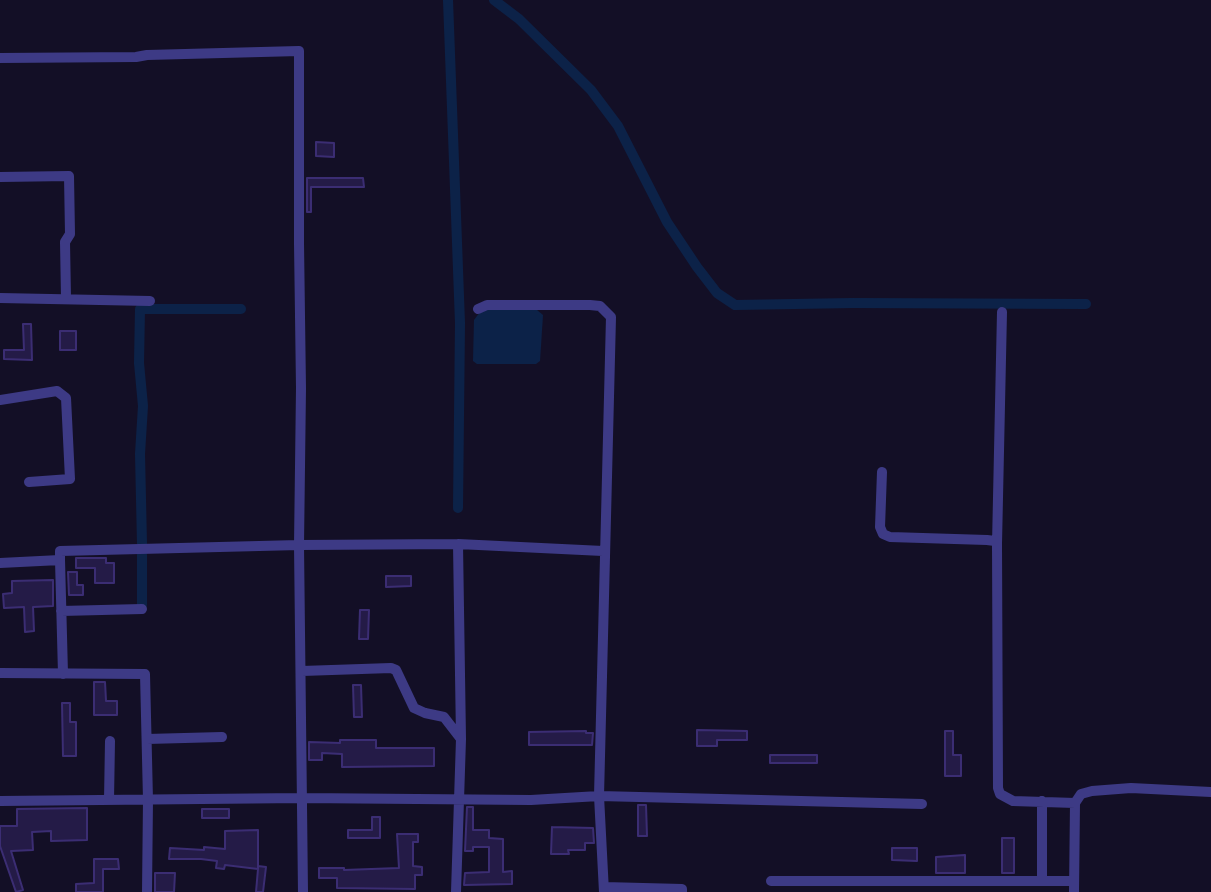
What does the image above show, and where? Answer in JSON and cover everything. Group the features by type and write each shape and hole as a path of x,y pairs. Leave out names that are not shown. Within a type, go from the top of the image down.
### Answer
{"street":[{"path":"0,58 136,58 147,55 299,51 299,545 303,892"},
{"path":"0,177 69,176 70,234 65,242 66,298"},
{"path":"0,298 150,301"},
{"path":"478,309 487,305 590,305 600,306 611,317 608,475 603,551 599,796 604,890 682,889 682,892"},
{"path":"1002,312 996,782 1000,794 1006,799 1075,803"},
{"path":"0,400 57,391 66,398 70,479 29,482"},
{"path":"882,472 880,527 883,534 890,537 987,540 997,544"},
{"path":"456,892 461,739 458,544"},
{"path":"63,674 60,551 458,544 603,551"},
{"path":"0,563 60,560"},
{"path":"61,611 142,609"},
{"path":"302,671 396,670 414,708 444,717 461,739"},
{"path":"0,673 145,674 147,892"},
{"path":"147,739 222,737"},
{"path":"109,800 110,741"},
{"path":"771,881 1042,881 1074,887 1075,803 1081,794 1108,789 1211,792"},
{"path":"0,801 302,798 531,800 599,796 922,804"},
{"path":"1042,801 1042,881"}],"water":[{"path":"490,309 537,310 543,315 540,361 536,364 477,364 473,361 474,320 480,312"}],"building":[{"path":"316,142 334,143 334,157 316,156"},
{"path":"307,178 363,178 364,187 311,187 311,212 307,212"},
{"path":"23,324 31,324 32,360 4,359 4,350 24,350"},
{"path":"60,331 76,331 76,350 60,350"},
{"path":"76,558 106,558 106,563 114,563 114,583 95,583 95,568 76,568"},
{"path":"68,572 77,572 77,585 83,585 83,595 69,595"},
{"path":"386,576 411,576 411,586 386,587"},
{"path":"53,580 53,606 33,607 34,631 25,632 24,607 4,608 3,594 12,593 12,581"},
{"path":"360,610 369,610 368,639 359,639"},
{"path":"94,682 105,682 106,701 117,701 117,715 94,715"},
{"path":"353,685 361,685 362,717 354,717"},
{"path":"62,703 70,703 70,722 76,722 76,756 63,756"},
{"path":"697,730 747,731 747,740 717,740 717,746 697,746"},
{"path":"945,731 953,731 953,755 961,755 961,776 945,776"},
{"path":"529,732 593,733 592,745 529,745"},
{"path":"340,740 376,740 376,748 434,748 434,766 342,767 342,754 322,753 322,760 309,760 309,742 340,743"},
{"path":"770,755 817,755 817,763 770,763"},
{"path":"638,805 646,805 647,836 638,836"},
{"path":"467,807 473,807 473,830 489,830 489,838 503,839 503,872 512,871 512,884 464,885 465,873 489,872 489,847 473,847 473,851 465,851"},
{"path":"87,808 87,840 51,841 51,831 32,832 33,850 11,851 23,890 16,892 0,846 0,826 17,826 17,809"},
{"path":"202,809 229,809 229,818 202,818"},
{"path":"372,817 380,817 380,838 348,838 348,830 372,830"},
{"path":"552,827 593,828 594,843 585,843 585,850 568,850 569,854 551,854"},
{"path":"258,830 258,866 266,867 263,892 256,892 258,869 225,865 224,869 216,868 217,861 169,859 170,848 225,849 225,831"},
{"path":"397,834 418,834 418,842 413,842 413,866 422,867 422,875 415,875 415,889 337,888 337,878 319,878 319,868 399,868"},
{"path":"1002,838 1014,838 1014,873 1002,873"},
{"path":"892,848 917,848 917,861 892,860"},
{"path":"965,855 965,873 936,873 936,857"},
{"path":"94,859 118,859 119,869 103,869 103,892 76,892 76,884 94,883"},
{"path":"155,873 175,873 174,892 155,892"}],"waterway":[{"path":"448,0 460,323 458,508"},
{"path":"494,0 519,19 591,90 618,126 667,222 697,267 717,293 735,305 1086,304"},
{"path":"142,544 140,454 143,406 139,363 140,309 241,309"},
{"path":"142,555 142,605"}]}
